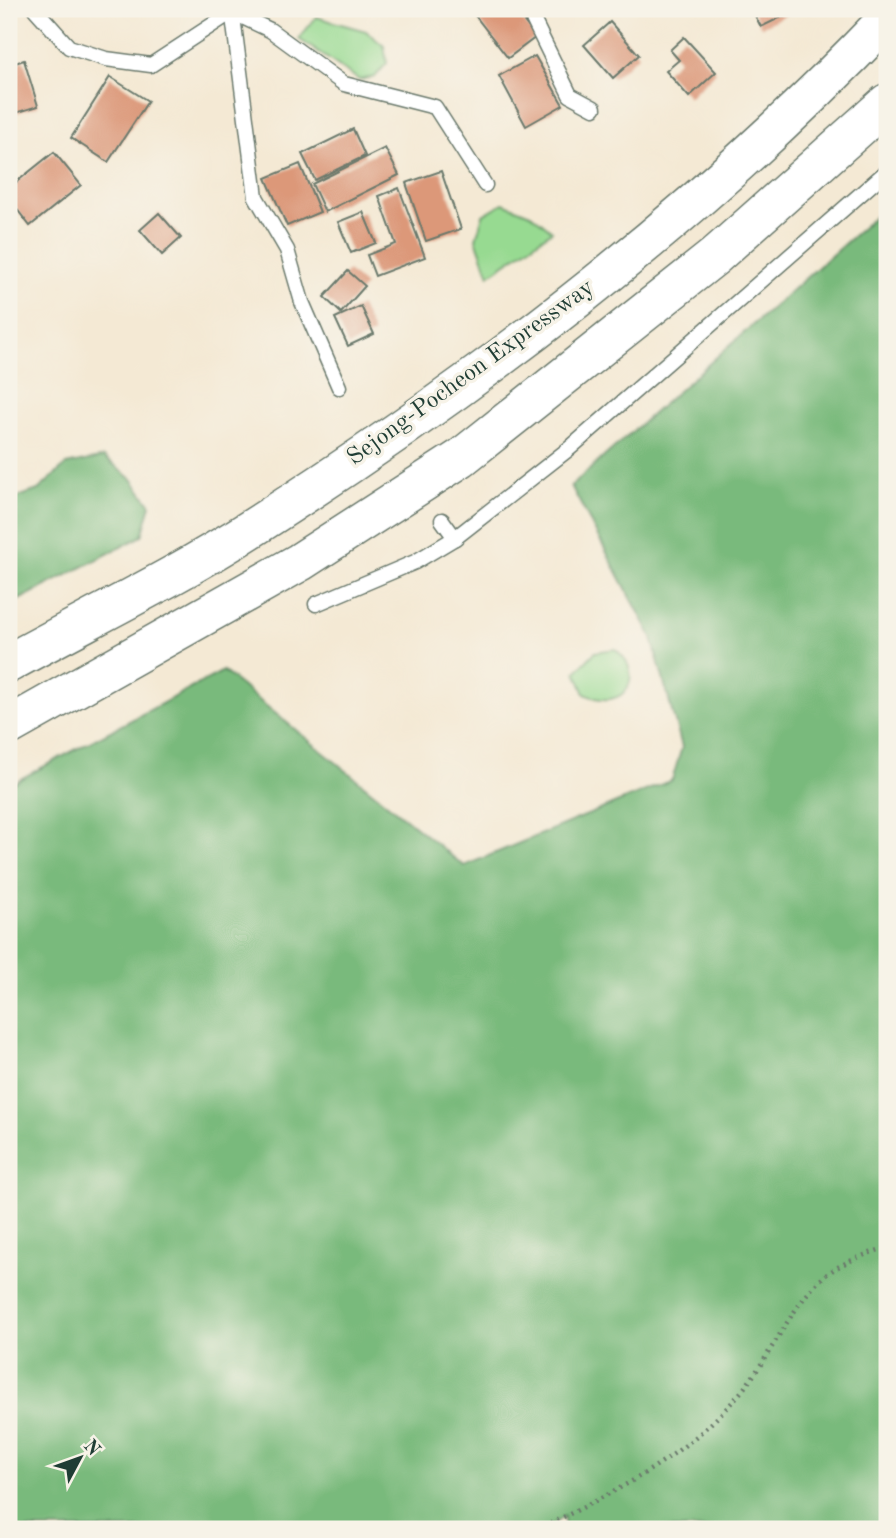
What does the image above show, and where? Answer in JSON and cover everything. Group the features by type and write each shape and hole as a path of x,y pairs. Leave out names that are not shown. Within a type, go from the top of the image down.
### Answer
{"highway":[{"name":"Sejong-Pocheon Expressway","path":"9,663 253,528 450,393 566,307 719,180 823,86 887,19"},
{"path":"9,726 300,562 461,458 715,257 887,103"}],"lane":[{"path":"35,9 69,47 106,59 151,65 232,10 251,9"},
{"path":"528,9 570,95 594,108"},
{"path":"232,10 270,30 344,83 435,107 485,185"},
{"path":"232,10 256,197 287,250 302,302 339,387"},
{"path":"316,604 415,562 455,538 570,448 887,171"},
{"path":"442,520 455,538"}],"path":[{"path":"538,1529 647,1474 695,1437 752,1380 793,1314 822,1278 853,1259 887,1247"}],"green space":[{"path":"316,17 366,31 384,46 387,63 375,77 359,80 299,39"},
{"path":"503,203 531,214 552,231 489,275 476,239 483,215"},
{"path":"887,206 887,1529 564,1529 564,1516 547,1529 9,1529 9,785 223,671 464,866 672,780 682,747 651,635 571,486"},
{"path":"104,457 132,479 151,505 142,536 9,605 9,500 38,490 66,465"},
{"path":"615,649 630,669 627,688 621,695 611,699 599,699 585,694 576,672 595,652"}],"building":[{"path":"470,9 514,9 536,37 508,58"},
{"path":"798,9 761,27 752,10"},
{"path":"610,22 639,55 613,78 584,45"},
{"path":"684,37 716,72 689,97 666,71 679,60 670,50"},
{"path":"535,56 563,105 526,126 499,76"},
{"path":"24,60 38,106 9,115 9,65"},
{"path":"110,77 148,101 108,162 71,138"},
{"path":"353,129 365,156 315,180 302,154"},
{"path":"385,148 399,175 325,212 312,184"},
{"path":"54,152 81,185 30,226 9,199 9,188"},
{"path":"300,164 320,212 287,226 266,178"},
{"path":"441,171 461,229 426,241 406,183"},
{"path":"399,188 425,257 375,276 367,255 396,244 379,196"},
{"path":"363,212 376,243 351,253 338,222"},
{"path":"159,213 181,238 162,255 140,230"},
{"path":"348,271 365,286 341,313 324,297"},
{"path":"361,306 374,334 348,346 335,318"}]}
